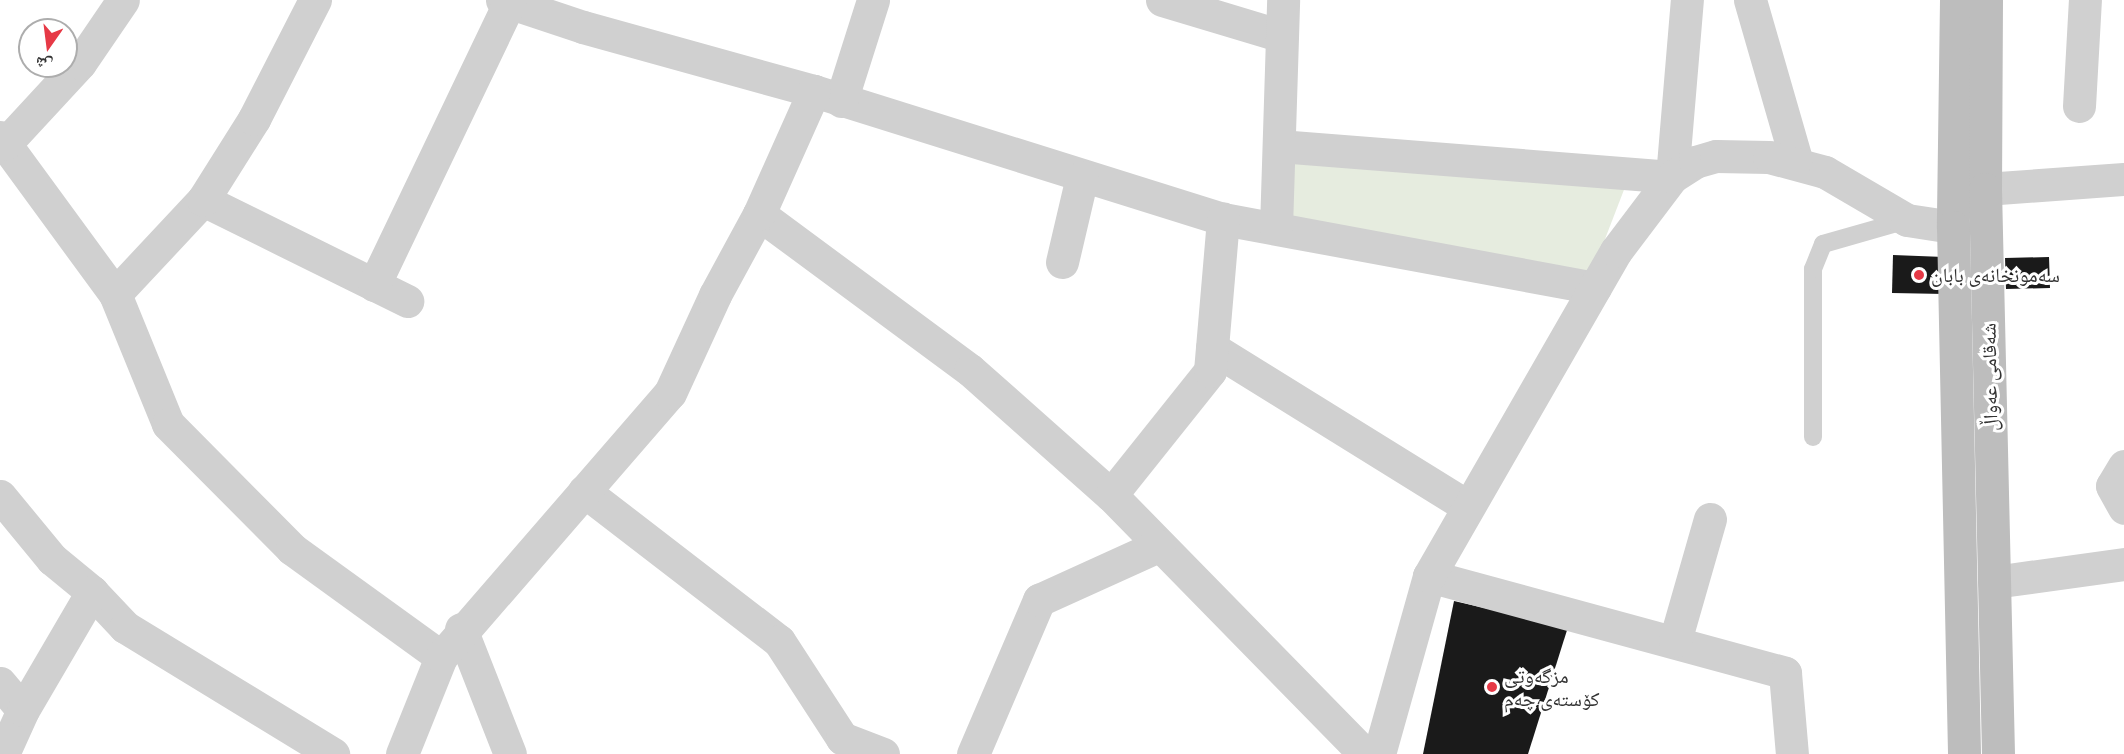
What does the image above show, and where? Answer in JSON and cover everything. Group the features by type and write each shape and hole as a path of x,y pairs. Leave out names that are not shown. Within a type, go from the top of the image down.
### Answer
{"main road":[{"name":"شەقامی عەواڵ","path":"1956,0 1953,227 1964,754"},
{"name":"شەقامی عەواڵ","path":"1986,0 1986,189 1998,754"}],"street":[{"path":"123,0 80,63 3,140 115,294 168,424 292,549 441,657"},
{"path":"115,294 202,200 254,119 315,0"},
{"path":"402,754 441,657 461,629 670,393 715,295 827,96 873,0"},
{"path":"1162,0 1282,36"},
{"path":"1276,228 1283,0"},
{"path":"1672,177 1687,0"},
{"path":"1750,0 1797,163"},
{"path":"2079,106 2085,0"},
{"path":"374,285 505,1 827,96 1223,219 1595,288"},
{"path":"1279,146 1672,177"},
{"path":"1379,754 1429,576 1467,506 1616,251 1672,177 1695,162 1716,156 1751,155 1797,163 1825,171 1906,220 1953,227"},
{"path":"1062,262 1082,177"},
{"path":"1986,189 2124,179"},
{"path":"202,200 407,301"},
{"path":"759,214 970,370 1111,495 1158,546 1365,754"},
{"path":"1111,495 1209,371 1223,219"},
{"path":"1212,348 1467,506"},
{"path":"2124,466 2112,486 2124,508"},
{"path":"584,491 779,641 842,738 883,754"},
{"path":"0,496 52,559 92,592 125,627 333,754"},
{"path":"1674,641 1710,519"},
{"path":"974,754 1039,600 1158,546"},
{"path":"1994,582 2124,564"},
{"path":"1429,576 1785,673 1792,754"},
{"path":"3,754 23,710 92,592"},
{"path":"461,629 510,754"},
{"path":"0,683 23,710"}],"lane":[{"path":"1813,437 1813,269 1823,244 1906,220"}],"shaded area":[{"path":"1288,160 1627,182 1590,278 1287,219"}],"building":[{"name":"سەمونخانەی بابان","path":"1893,255 1944,257 1945,294 1892,293"},
{"path":"2049,257 2050,288 2006,289 2005,258"},
{"path":"1454,601 1568,627 1528,754 1423,754"}],"place":[{"name":"سەمونخانەی بابان","path":"1919,275"},
{"name":"مزگه‌وتی کۆستەی چەم","path":"1492,687"}]}
